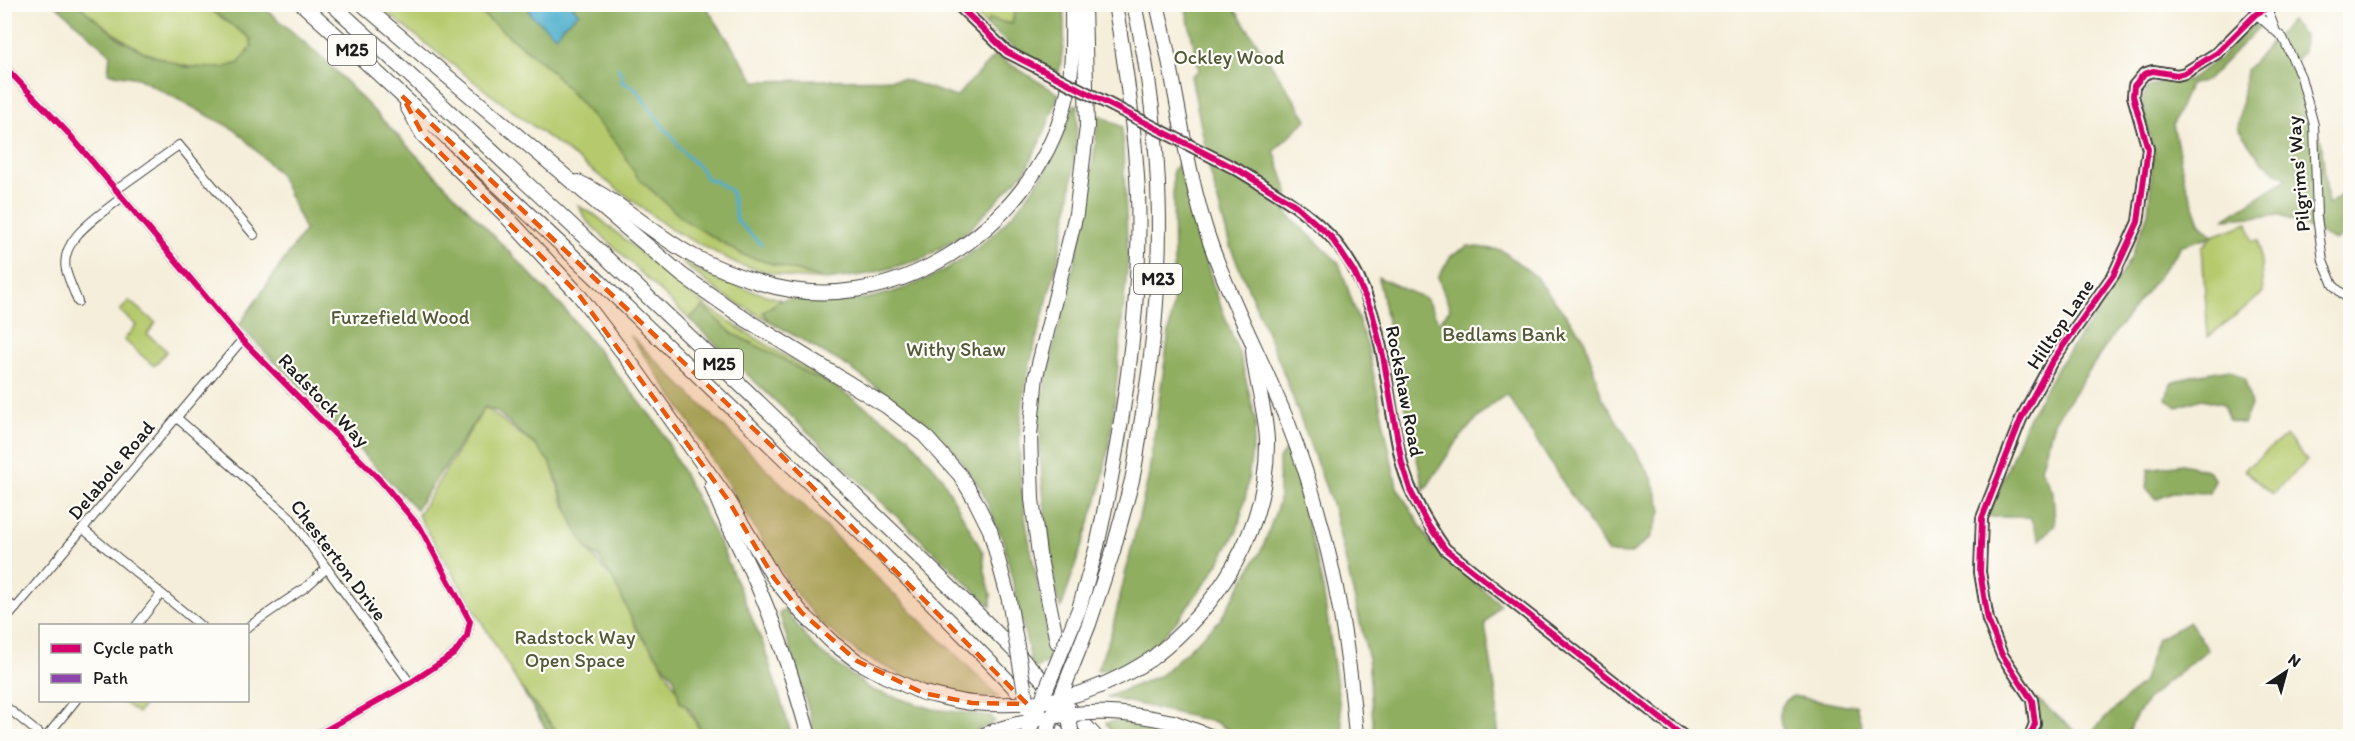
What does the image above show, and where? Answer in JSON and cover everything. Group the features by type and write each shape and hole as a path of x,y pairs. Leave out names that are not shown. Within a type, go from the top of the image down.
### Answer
{"highway":[{"name":"M25","path":"302,4 561,244 777,451 1060,736"},
{"name":"M25","path":"332,4 513,169 763,406 967,606 1095,736"},
{"path":"362,4 682,275 754,325 886,406 924,435 960,475 990,530 1009,600 1034,736"},
{"path":"563,175 600,192 692,256 763,284 803,292 837,292 877,286 917,273 954,253 985,229 1012,201 1034,173 1065,104 1072,65 1072,4"},
{"path":"1072,736 1038,546 1032,499 1030,435 1036,376 1076,214 1086,138 1084,4"},
{"name":"M23","path":"1028,736 1079,609 1097,546 1117,456 1136,287 1138,195 1130,90 1115,4"},
{"name":"M23","path":"1045,736 1086,634 1113,551 1132,478 1152,360 1160,260 1157,156 1150,94 1134,4"},
{"path":"1157,4 1194,180 1212,247 1252,345 1264,365 1289,425 1322,533 1336,592 1356,736"},
{"path":"402,96 423,135 505,215 579,296 636,370 708,475 728,500 774,579 802,612 833,643 857,661 923,693 972,703 1026,704 1084,693 1120,679 1151,660 1188,628 1220,590 1246,542 1257,511 1267,442 1265,417 1254,370 1252,345"},
{"path":"708,475 719,505 759,590 792,675 809,736"},
{"path":"982,736 1011,725 1070,713 1096,712 1138,714 1173,722 1210,736"}],"street":[{"name":"Rockshaw Road","path":"957,4 1006,52 1238,170 1295,206 1331,237 1354,272 1372,312 1383,356 1402,464 1411,492 1426,521 1445,549 1683,736"},
{"name":"Hilltop Lane","path":"2030,736 2035,724 2032,700 2002,655 1988,620 1980,572 1982,518 2021,419 2051,363 2114,274 2138,222 2148,149 2133,96 2134,86 2144,74 2153,71 2177,75 2185,73 2217,53 2256,14 2271,6"},
{"path":"2271,6 2276,32"},
{"name":"Pilgrims' Way","path":"2256,14 2283,38 2298,69 2314,125 2317,217 2323,261 2332,285 2350,301"},
{"name":"Radstock Way","path":"4,66 69,134 242,340 381,481 421,530 470,621 467,636 454,654 410,683 315,736"},
{"path":"78,302 66,269 68,250 75,237 119,194 179,144 254,235"},
{"name":"Delabole Road","path":"4,622 242,340"},
{"name":"Chesterton Drive","path":"177,418 289,516 410,683"},
{"path":"83,529 198,624"},
{"path":"249,626 306,586 327,568"},
{"path":"138,624 161,594"},
{"path":"4,600 16,609"},
{"path":"47,736 74,702"},
{"path":"4,705 42,736"}],"highlighted area":[{"path":"402,96 777,451 1027,704 972,703 923,693 857,661 802,613 774,578 728,500 579,295 423,135"}],"green space":[{"name":"Furzefield Wood","path":"56,5 78,5 120,39 146,53 186,67 222,68 239,63 252,46 250,38 204,5 261,5 325,60 565,310 659,426 722,548 763,644 792,736 703,736 690,709 680,702 674,678 637,630 614,581 599,558 587,549 574,526 551,464 537,447 497,412 485,407 416,509 239,325 305,230 280,175 237,131 138,78 108,73 110,54"},
{"path":"78,5 204,5 250,38 252,46 241,61 233,66 205,68 169,62 152,56 121,38"},
{"path":"377,5 471,5 551,70 618,145 643,182 743,255 826,280 790,277 740,265 672,230 481,87"},
{"path":"471,5 527,5 531,15 565,24 579,13 571,5 705,5 755,81 903,79 956,97 995,55 1059,94 1045,131 1026,170 968,231 923,259 869,274 826,280 743,255 684,220 638,178 618,145 551,70"},
{"path":"967,5 1016,5 1012,24 990,19 986,25"},
{"path":"1016,5 1064,5 1064,41 1059,73 1026,57 986,25 989,19 1012,24"},
{"name":"Ockley Wood","path":"1185,5 1232,5 1307,119 1274,151 1288,192 1286,213 1339,263 1368,348 1397,487 1432,545 1500,604 1485,624 1497,701 1497,736 1374,736 1368,656 1333,507 1280,363 1230,246 1210,171 1191,76 1199,70"},
{"path":"2291,21 2304,36 2303,52 2296,60 2285,56 2301,86 2321,141 2328,205 2350,188 2350,229 2336,241 2281,215 2224,219 2287,179 2261,161 2238,128 2246,70"},
{"path":"2256,22 2261,25 2207,80 2189,85 2173,124 2184,178 2200,223 2213,236 2182,245 2114,334 2054,422 2041,469 2053,492 2055,525 2040,540 2030,517 1988,517 2025,425 2058,366 2095,316 2131,258 2148,213 2154,152 2145,119 2143,100 2147,88 2168,79 2188,81 2220,58"},
{"name":"Withy Shaw","path":"1074,105 1078,105 1077,124 1067,217 1054,276 1030,363 1020,431 1024,512 1051,646 1048,662 1033,669 1003,540 981,489 953,450 927,423 847,366 769,321 763,312 780,301 789,299 851,301 884,295 914,285 968,255 1014,213 1034,188 1052,160"},
{"path":"1099,115 1122,127 1128,259 1112,429 1101,487 1061,609 1056,594 1046,522 1040,456 1040,411 1086,215"},
{"path":"1178,164 1213,285 1241,359 1256,422 1246,495 1237,531 1212,574 1177,621 1150,650 1118,669 1097,670 1111,634 1148,479 1174,297 1173,171"},
{"path":"578,206 595,215 699,301 833,385 807,374 733,334 703,307 689,319 587,221"},
{"path":"2248,223 2252,241 2259,240 2263,293 2208,337 2202,247 2213,236"},
{"name":"Bedlams Bank","path":"1468,246 1501,250 1534,275 1584,338 1602,397 1652,478 1662,510 1650,538 1630,554 1608,553 1507,394 1470,425 1424,491 1378,277 1426,299 1439,322 1450,309 1438,277 1451,256"},
{"path":"682,263 718,280 782,300 763,312 769,321 726,297"},
{"path":"129,301 156,323 147,334 167,351 154,366 124,340 136,325 120,311"},
{"path":"703,307 733,334 807,374 833,385 907,435 941,476 983,553 991,606 689,319"},
{"path":"630,335 999,697 967,697 905,677 860,654 820,622 791,587 680,407"},
{"path":"2230,369 2245,380 2251,405 2243,424 2229,420 2223,404 2202,399 2177,407 2166,398 2171,383 2194,375"},
{"name":"Radstock Way Open Space","path":"485,407 537,447 551,464 563,501 587,549 614,581 703,736 561,736 521,688 418,515"},
{"path":"2286,435 2307,461 2273,494 2244,470"},
{"path":"1285,450 1292,458 1323,588 1344,736 1238,736 1215,722 1107,697 1161,675 1220,620 1263,547 1279,502 1279,459"},
{"path":"2182,464 2207,470 2215,480 2210,493 2175,492 2157,499 2146,488 2149,469"},
{"path":"785,610 816,649 872,690 933,709 991,716 995,722 965,736 814,736 809,711 779,612"},
{"path":"2190,622 2208,650 2172,677 2149,699 2132,723 2129,736 2087,736 2142,683 2157,639"},
{"path":"521,688 561,736 550,736"},
{"path":"1793,696 1846,706 1856,705 1864,736 1786,736 1781,725 1780,714 1783,704"},
{"path":"2037,699 2081,736 2072,736 2064,731 2042,736"},
{"path":"122,702 146,702 138,713"},
{"path":"1120,720 1180,736 1114,736 1106,723"}],"water":[{"path":"527,5 571,5 579,13 565,24 556,36 531,15"}],"waterway":[{"path":"492,4 505,10"},
{"path":"618,68 622,74 622,82 634,87 681,150 699,166 707,179 731,191 737,221 761,244"}],"marked path":[{"path":"2246,4 2256,14"}],"cycle path":[{"path":"957,4 1007,52 1238,170 1295,205 1331,237 1354,272 1372,312 1383,356 1402,464 1411,492 1426,521 1445,549 1683,736"},
{"path":"2030,736 2035,724 2032,700 2002,655 1988,620 1980,572 1982,518 2021,419 2051,363 2114,274 2138,222 2148,149 2133,96 2134,86 2144,74 2153,71 2177,75 2185,73 2217,53 2256,14 2274,4"},
{"path":"4,66 69,134 242,340 381,481 421,529 470,621 467,636 454,654 410,683 315,736"}]}
